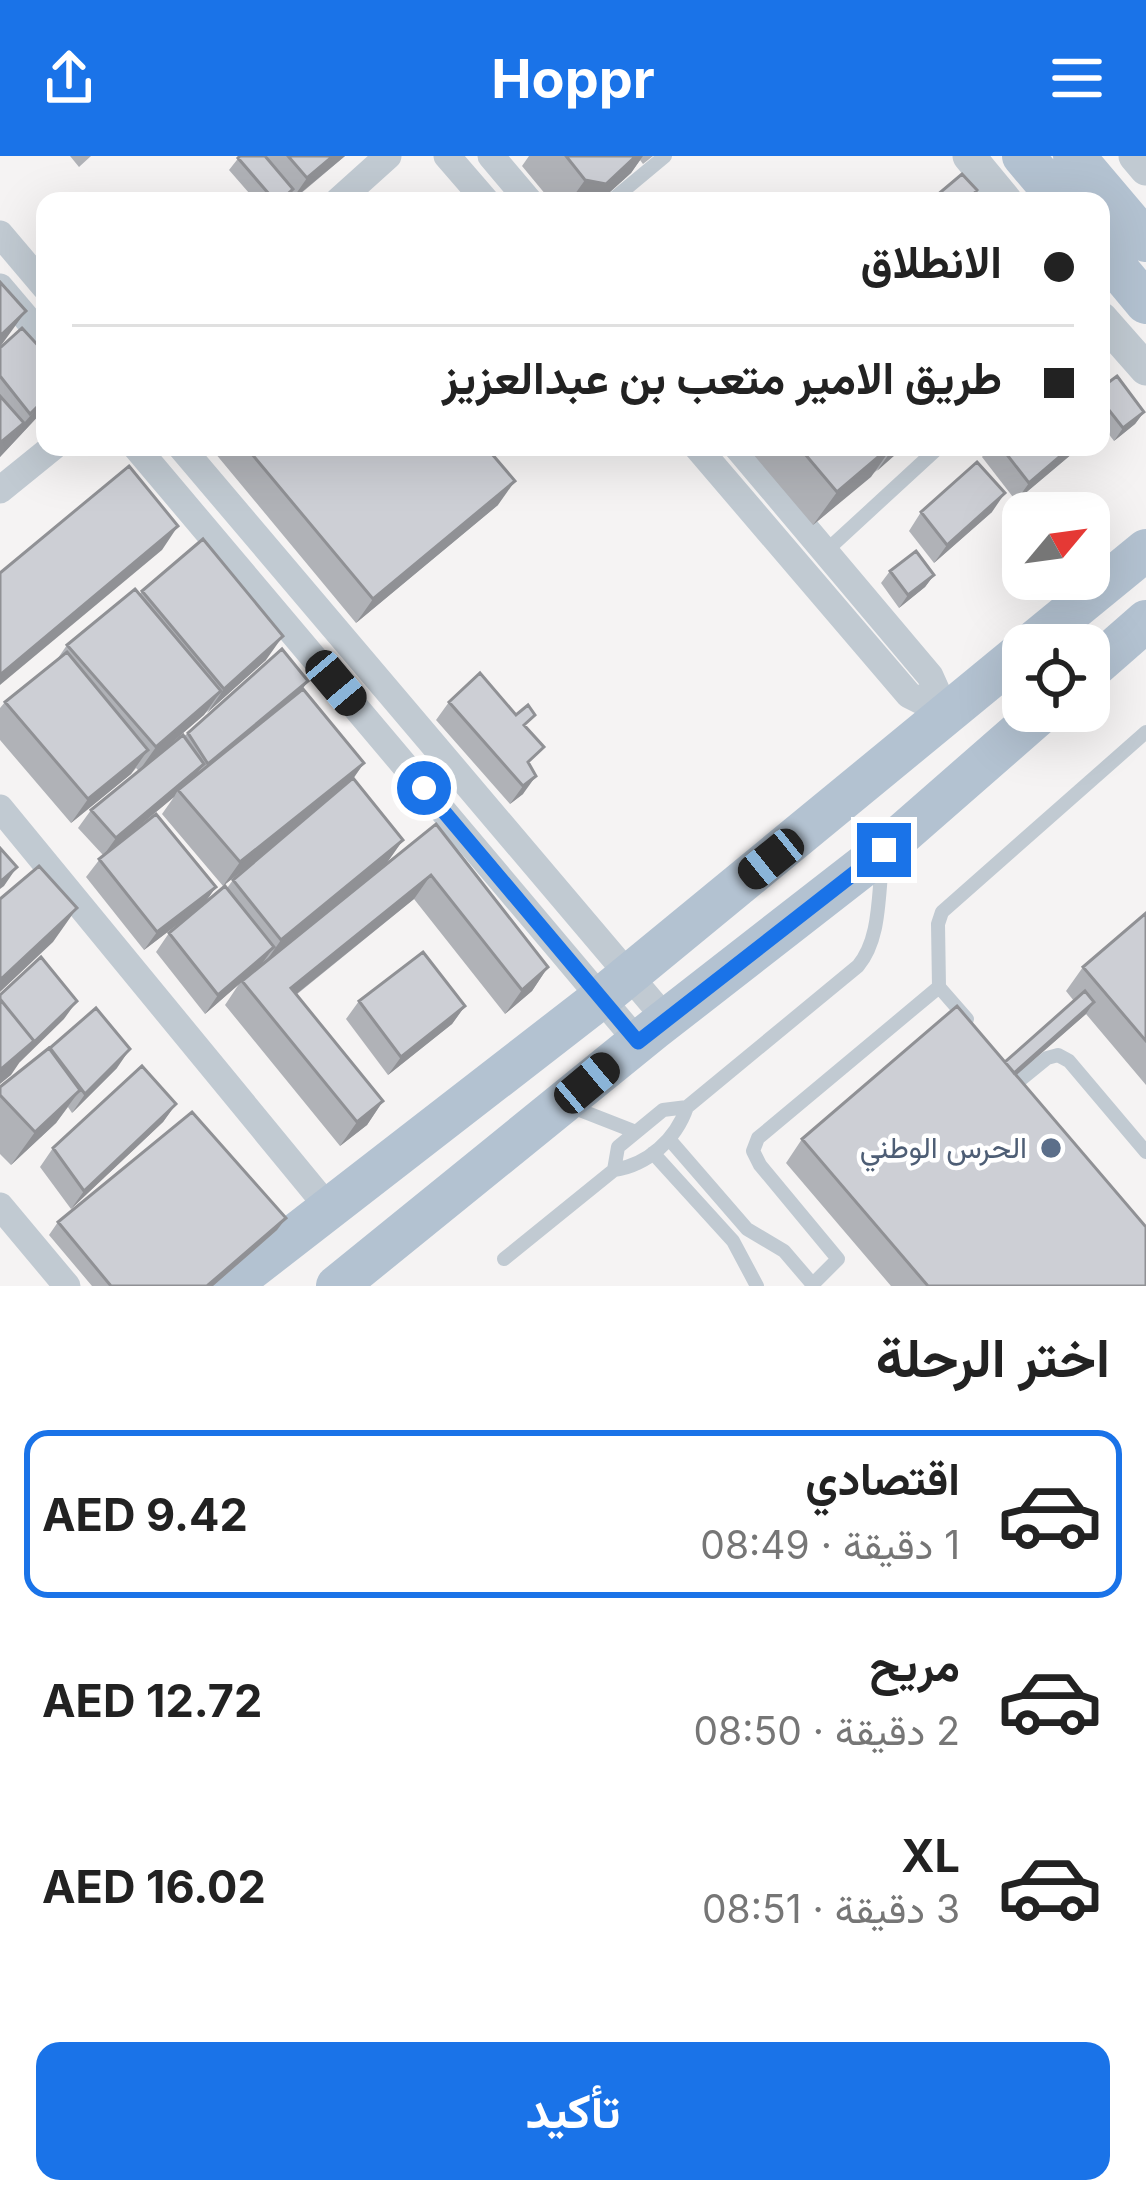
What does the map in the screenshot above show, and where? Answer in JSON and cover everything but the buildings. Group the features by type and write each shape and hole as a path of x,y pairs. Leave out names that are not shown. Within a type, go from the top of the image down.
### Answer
{"main road":[{"path":"1023,156 1053,192"},
{"path":"1074,156 1104,192"},
{"path":"1110,198 1146,241"},
{"path":"1110,260 1146,303"},
{"path":"1056,624 1146,550"},
{"path":"1110,654 1139,630"},
{"path":"229,1286 616,986 1002,668"},
{"path":"337,1286 652,1030 884,850 1019,732"}],"street":[{"path":"348,192 388,156"},
{"path":"447,156 478,192"},
{"path":"491,156 521,192"},
{"path":"969,156 999,192"},
{"path":"1135,156 1146,169"},
{"path":"0,234 36,276"},
{"path":"0,287 36,329"},
{"path":"1110,328 1146,369"},
{"path":"0,490 41,456"},
{"path":"144,456 247,578 616,986"},
{"path":"189,456 652,1030"},
{"path":"705,456 909,695 947,714"},
{"path":"745,456 931,676 947,714"},
{"path":"247,578 273,555"},
{"path":"0,808 327,1207"},
{"path":"0,1206 67,1286"}],"lane":[{"path":"622,192 664,156"},
{"path":"826,551 928,456"},
{"path":"980,1033 939,987 938,924 943,912 1146,732"},
{"path":"504,1259 614,1170 636,1166 652,1153 679,1130 687,1107 868,954 884,850"},
{"path":"669,1138 747,1229 784,1251 813,1286 838,1259 760,1165 753,1151 758,1138 939,987"},
{"path":"1020,1080 1046,1058 1058,1055 1069,1061 1146,1152"},
{"path":"1006,1064 1034,1096"},
{"path":"562,1103 636,1132"},
{"path":"614,1170 618,1147 663,1111 687,1107"},
{"path":"652,1153 733,1241 757,1286"},
{"path":"733,1241 747,1229"}],"place":[{"name":"الحرس الوطني","path":"1051,1148"}],"route":[{"path":"424,788 638,1042 884,850"}]}
